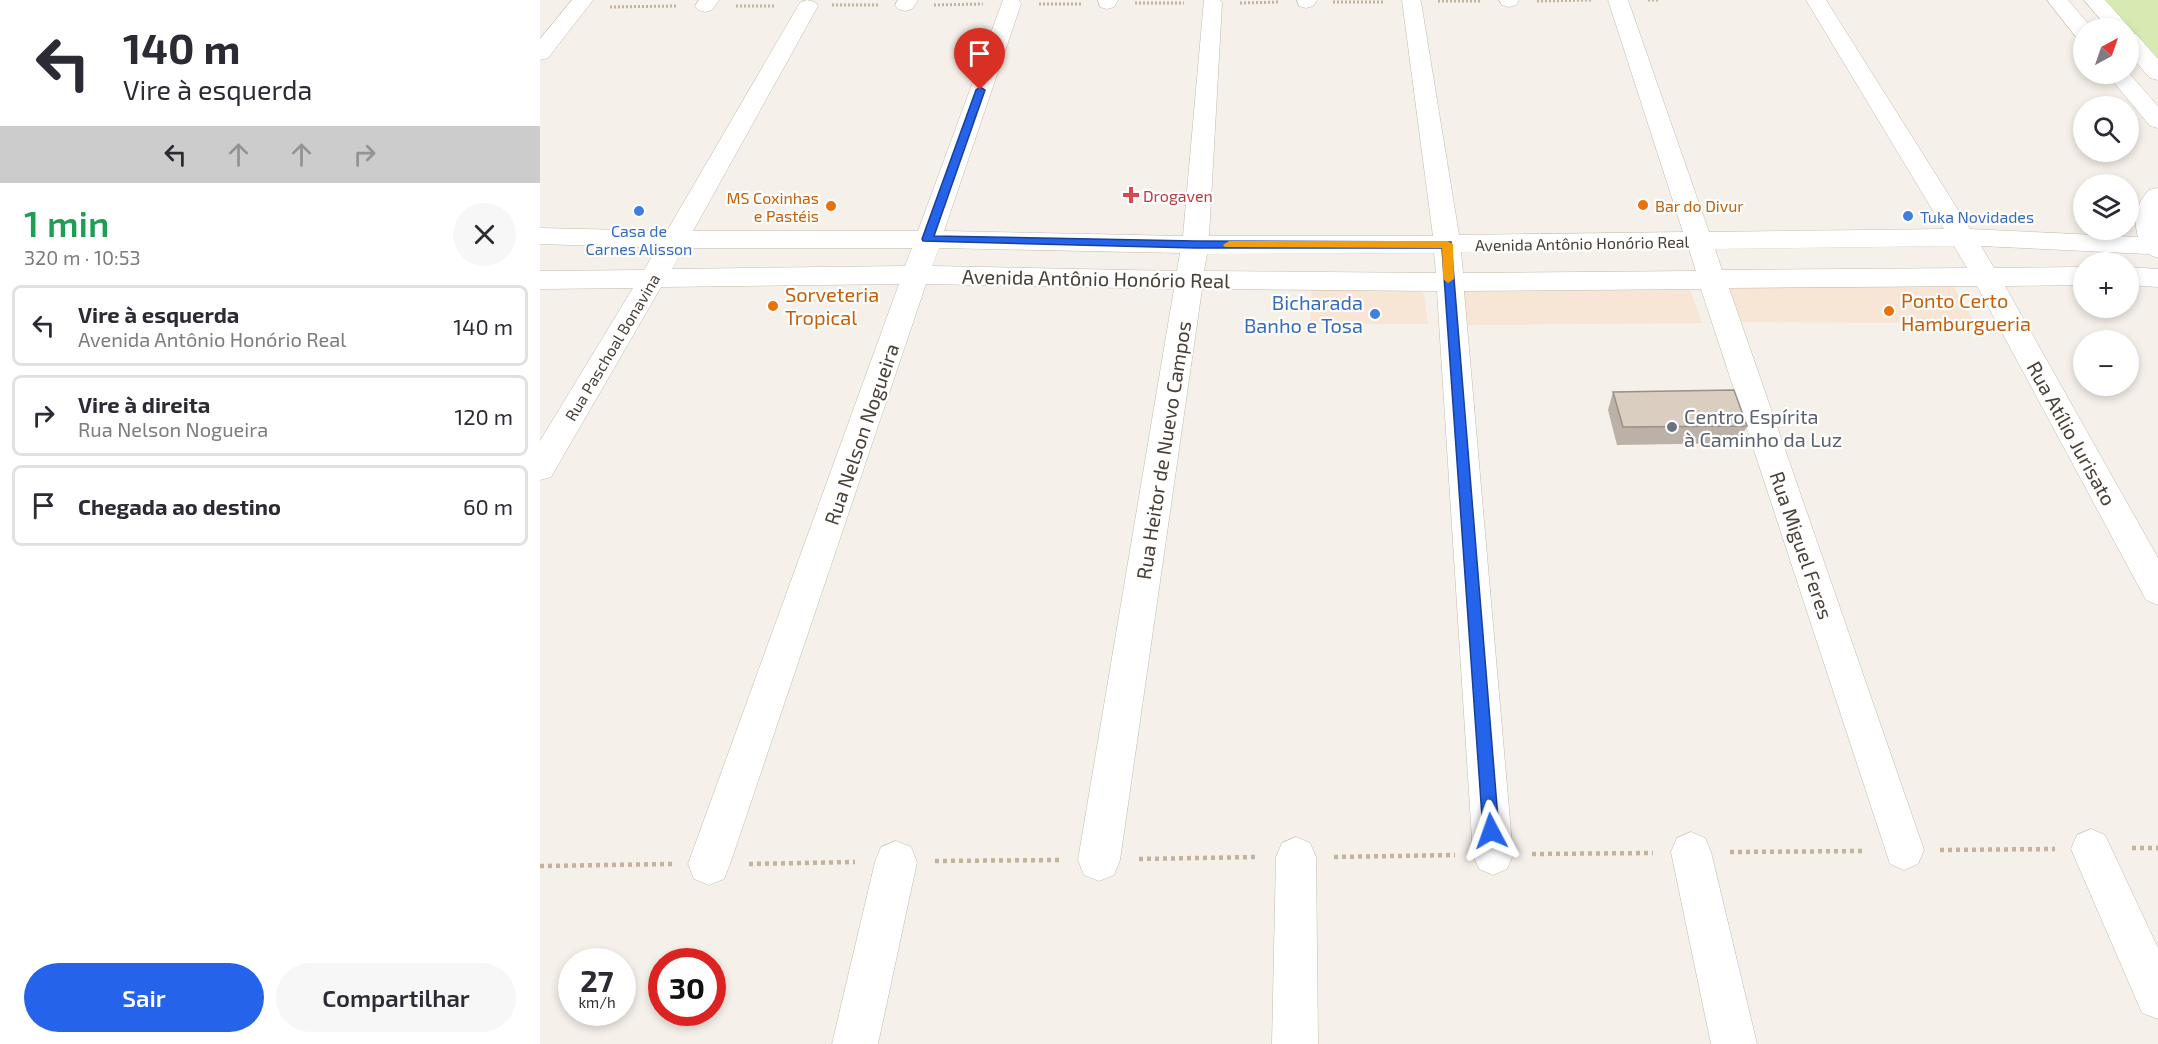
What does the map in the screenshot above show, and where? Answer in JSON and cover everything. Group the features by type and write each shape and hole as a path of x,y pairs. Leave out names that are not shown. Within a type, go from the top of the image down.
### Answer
{"street":[{"path":"540,53 583,0"},
{"name":"Rua Miguel Feres","path":"1618,0 1904,850"},
{"name":"Rua Atílio Jurisato","path":"1816,0 1985,275 2158,590"},
{"path":"2057,0 2073,19"},
{"path":"2094,0 2110,18"},
{"path":"1411,2 1447,244 1493,855"},
{"name":"Rua Heitor de Nuevo Campos","path":"1099,860 1195,245 1212,3"},
{"name":"Rua Nelson Nogueira","path":"709,864 1011,4"},
{"name":"Rua Paschoal Bonavina","path":"540,468 653,278 808,6"},
{"path":"2139,51 2158,73"},
{"path":"2127,84 2158,121"},
{"path":"2157,247 2147,220 2154,199 2158,196"},
{"name":"Avenida Antônio Honório Real","path":"540,236 674,240 927,239 1195,245 1701,242 1961,237 2157,247"},
{"name":"Avenida Antônio Honório Real","path":"540,280 917,274 1190,280 1449,282 2073,276"},
{"path":"2139,277 2158,278"},
{"path":"2091,849 2158,996"},
{"path":"1691,852 1734,1044"},
{"path":"1295,1044 1296,857"},
{"path":"855,1044 896,862"}],"path":[{"path":"540,866 2158,848"}],"shaded area":[{"path":"1719,281 1951,283 1975,323 1730,322"},
{"path":"1312,283 1419,287 1424,294 1428,324 1310,324"},
{"path":"1685,285 1691,292 1702,323 1459,325 1452,290"}],"green space":[{"path":"2101,0 2158,0 2158,64 2139,43 2139,18 2117,18"}],"building":[{"path":"1734,390 1747,426 1623,427 1613,392"}],"slow traffic":[{"path":"1229,245 1447,244 1448,279"}],"place":[{"name":"Drogaven","path":"1131,195"},
{"name":"Bar do Divur","path":"1643,205"},
{"name":"MS Coxinhas e Pastéis","path":"831,206"},
{"name":"Casa de Carnes Alisson","path":"639,211"},
{"name":"Tuka Novidades","path":"1908,216"},
{"name":"Sorveteria Tropical","path":"773,306"},
{"name":"Ponto Certo Hamburgueria","path":"1889,311"},
{"name":"Bicharada Banho e Tosa","path":"1375,314"},
{"name":"Centro Espírita à Caminho da Luz","path":"1672,427"}],"route":[{"path":"980,90 927,239 1195,245 1447,244 1491,831"}]}
